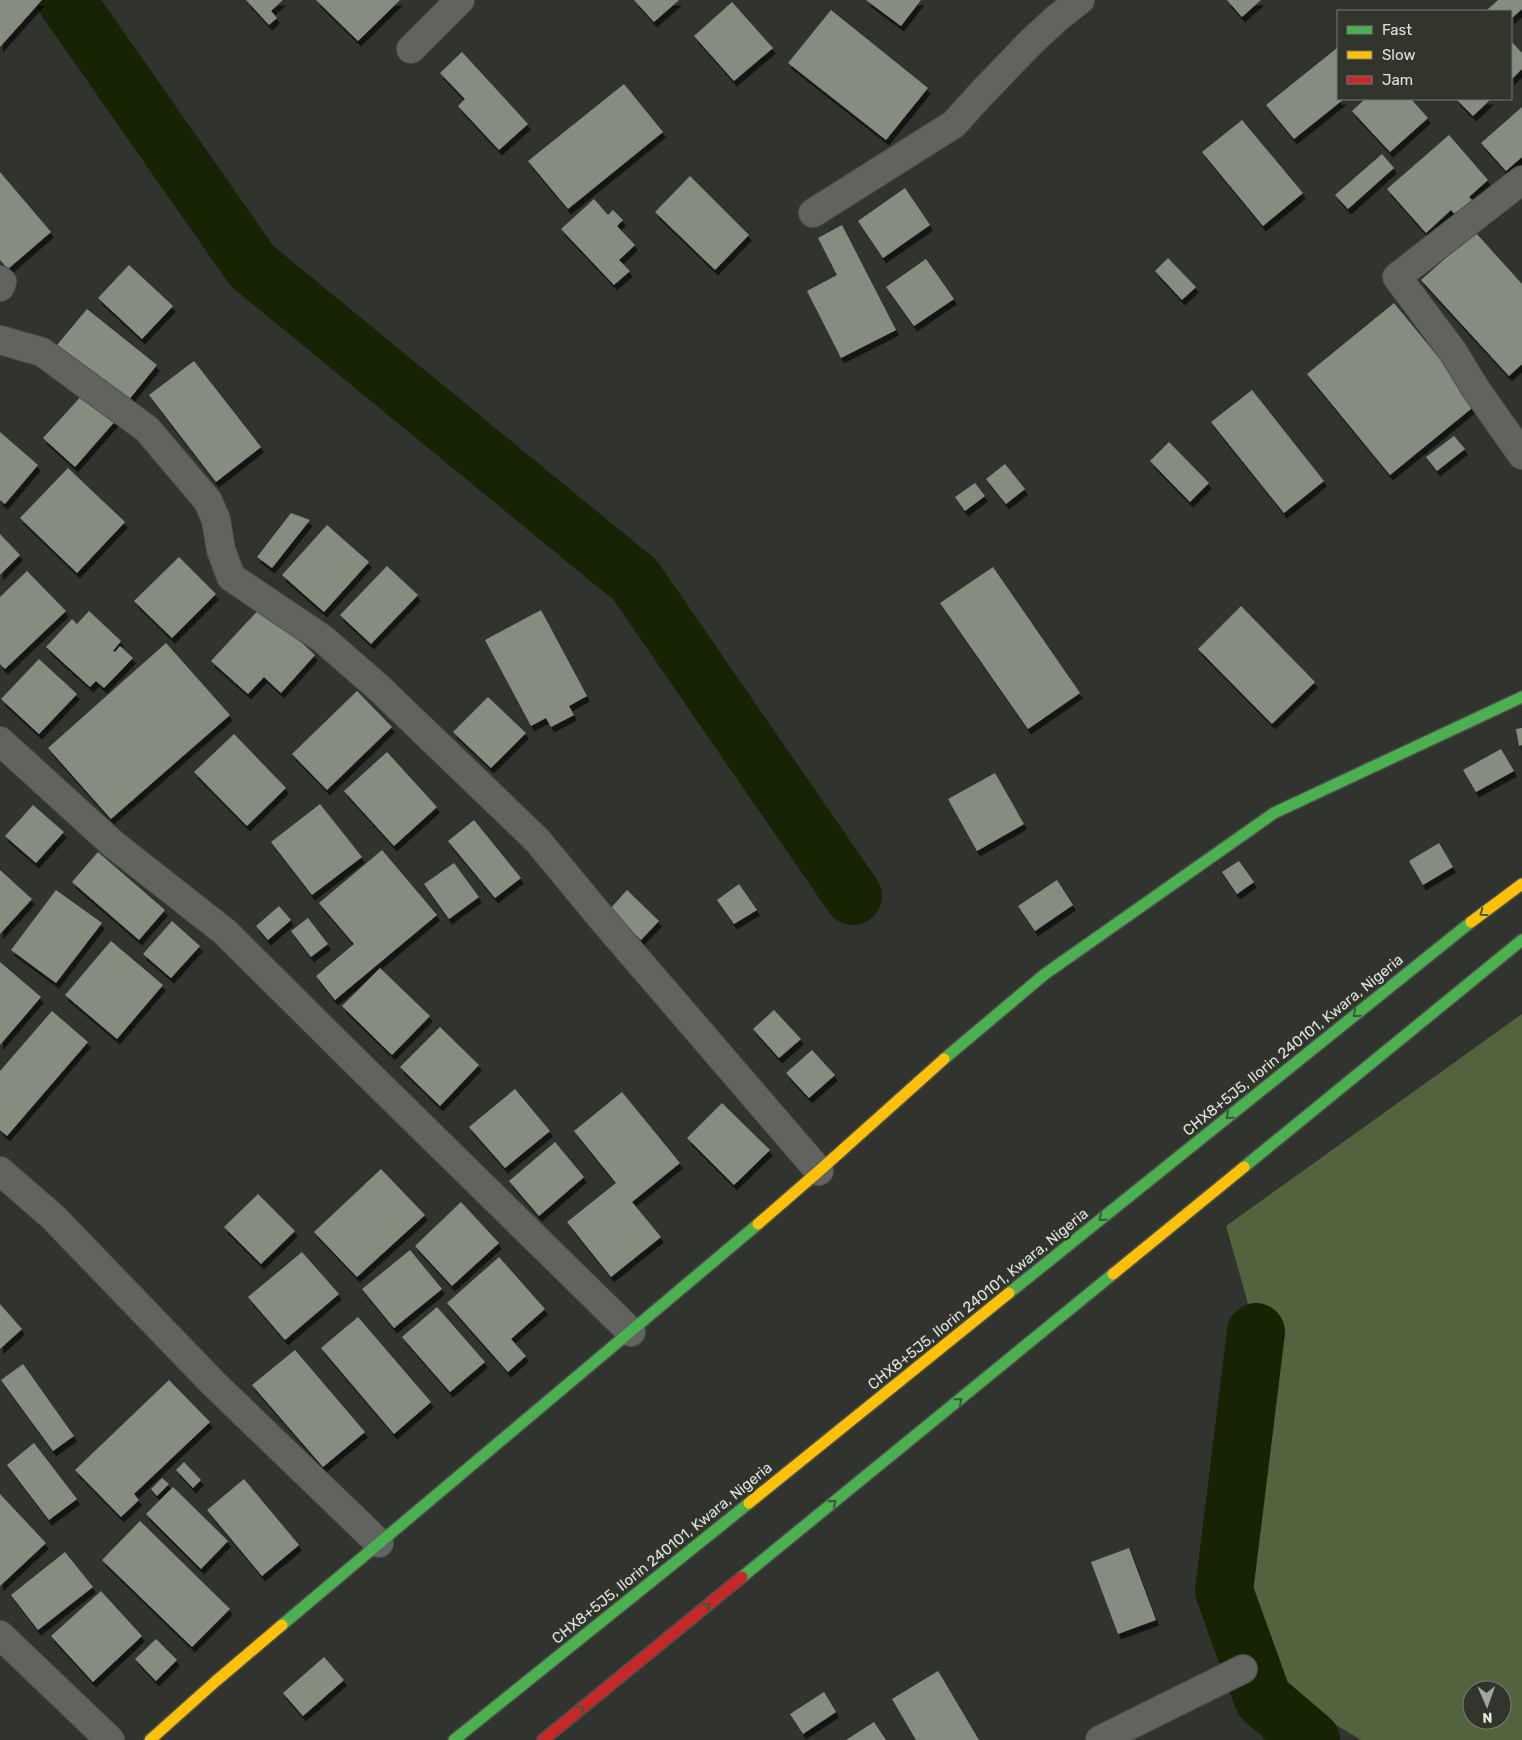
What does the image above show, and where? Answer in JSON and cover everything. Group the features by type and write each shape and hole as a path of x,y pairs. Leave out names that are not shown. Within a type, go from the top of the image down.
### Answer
{"main road":[{"path":"150,1740 216,1681 631,1332 819,1171 921,1078 1044,974 1274,813 1522,697"},
{"name":"CHX8+5J5, Ilorin 240101, Kwara, Nigeria","path":"454,1740 1451,938 1522,884"},
{"path":"543,1740 1522,940"}],"street":[{"path":"411,49 460,0"},
{"path":"813,214 954,124 1031,42 1080,0"},
{"path":"1522,180 1397,277 1453,352 1475,388 1522,455"},
{"path":"0,280 2,282 0,287"},
{"path":"0,340 42,352 148,430 208,501 216,520 221,550 231,577 323,639 380,689 537,840 604,921 819,1171"},
{"path":"0,741 113,844 225,932 631,1332"},
{"path":"0,1170 53,1217 213,1383 379,1544"},
{"path":"0,1635 110,1740"},
{"path":"1100,1740 1243,1669"}],"green space":[{"path":"1522,1014 1522,1740 1361,1740 1243,1669 1256,1332 1226,1226"}],"building":[{"path":"0,0 42,0 0,47"},
{"path":"246,0 283,0 271,11 277,18 269,25"},
{"path":"316,0 400,0 358,41"},
{"path":"634,0 679,0 654,22"},
{"path":"866,0 921,0 901,26"},
{"path":"1227,0 1261,0 1242,17"},
{"path":"1498,0 1522,0 1522,9 1512,18 1512,10 1487,10"},
{"path":"732,2 773,48 734,81 694,36"},
{"path":"831,10 928,88 886,140 788,63"},
{"path":"1512,42 1522,53 1522,69 1512,79"},
{"path":"1337,48 1337,100 1343,100 1294,139 1266,105"},
{"path":"462,52 528,124 499,150 458,106 465,99 440,73"},
{"path":"624,84 663,132 568,209 528,161"},
{"path":"1364,100 1412,100 1428,118 1390,152 1352,111"},
{"path":"1457,100 1490,100 1473,116"},
{"path":"1522,107 1522,157 1506,171 1481,143"},
{"path":"1242,120 1303,193 1263,226 1202,152"},
{"path":"1449,135 1488,180 1469,197 1475,203 1458,218 1451,210 1426,233 1387,189"},
{"path":"1382,154 1394,168 1348,209 1335,195"},
{"path":"0,172 51,232 8,269 0,260"},
{"path":"690,176 749,235 715,270 655,212"},
{"path":"905,188 930,225 883,258 858,221"},
{"path":"594,199 608,215 613,210 623,220 617,226 635,245 619,260 630,271 614,285 561,229"},
{"path":"842,225 896,330 841,358 807,291 837,275 818,238"},
{"path":"1475,232 1522,284 1522,364 1509,376 1421,280"},
{"path":"1168,258 1196,287 1182,300 1155,271"},
{"path":"926,259 954,299 914,326 886,287"},
{"path":"129,265 173,306 142,339 98,298"},
{"path":"1394,303 1477,404 1390,475 1307,374"},
{"path":"87,309 157,365 123,407 52,351"},
{"path":"194,361 261,447 216,482 149,395"},
{"path":"1252,390 1324,481 1284,513 1211,422"},
{"path":"86,391 117,419 75,467 43,438"},
{"path":"0,432 38,465 5,504 0,500"},
{"path":"1454,436 1465,449 1437,471 1426,457"},
{"path":"1169,442 1209,483 1190,502 1150,461"},
{"path":"1005,464 1025,489 1006,504 986,479"},
{"path":"68,468 125,522 77,573 20,518"},
{"path":"975,483 985,496 965,511 955,497"},
{"path":"291,513 310,520 272,568 257,557"},
{"path":"327,525 369,562 324,612 282,575"},
{"path":"0,534 20,555 0,575"},
{"path":"179,557 216,594 172,638 134,601"},
{"path":"387,566 418,595 371,644 340,615"},
{"path":"993,567 1080,693 1028,729 940,603"},
{"path":"27,571 66,611 5,669 0,664 0,597"},
{"path":"262,606 315,655 281,693 264,677 248,694 211,661"},
{"path":"1241,606 1315,682 1272,724 1198,649"},
{"path":"541,610 587,696 569,706 574,715 551,727 546,718 531,726 485,640"},
{"path":"89,611 121,641 113,651 115,652 120,646 133,658 104,688 96,681 90,687 46,647 72,619 77,624"},
{"path":"166,643 230,715 111,819 48,748"},
{"path":"39,659 77,694 39,734 1,699"},
{"path":"357,691 392,727 327,790 292,754"},
{"path":"488,697 526,733 491,768 453,732"},
{"path":"1522,728 1522,745 1519,746 1516,729"},
{"path":"234,734 286,788 247,826 194,772"},
{"path":"1501,749 1514,771 1476,792 1463,770"},
{"path":"387,752 437,807 394,846 344,791"},
{"path":"995,773 1024,824 977,851 948,799"},
{"path":"320,804 362,857 312,895 271,842"},
{"path":"33,805 64,832 36,863 5,836"},
{"path":"474,820 521,878 495,898 448,841"},
{"path":"1439,843 1453,867 1423,885 1409,861"},
{"path":"382,850 437,915 335,1000 316,976 354,944 319,903"},
{"path":"98,852 165,910 139,940 72,882"},
{"path":"1239,861 1254,882 1237,894 1222,872"},
{"path":"454,863 479,897 449,919 424,884"},
{"path":"0,870 32,899 0,934"},
{"path":"1057,880 1073,905 1035,931 1018,906"},
{"path":"739,884 757,910 734,924 717,900"},
{"path":"56,890 102,923 56,983 11,950"},
{"path":"627,890 659,921 641,940 609,910"},
{"path":"279,906 291,920 268,940 256,926"},
{"path":"308,918 328,944 311,957 291,931"},
{"path":"172,921 200,946 171,978 143,954"},
{"path":"111,941 163,985 117,1039 65,995"},
{"path":"0,962 41,997 0,1045"},
{"path":"380,968 430,1016 392,1055 342,1006"},
{"path":"774,1010 801,1039 779,1058 753,1029"},
{"path":"52,1011 88,1042 7,1136 0,1130 0,1071"},
{"path":"440,1027 479,1065 440,1106 400,1067"},
{"path":"812,1050 835,1075 809,1098 786,1073"},
{"path":"515,1089 550,1131 505,1168 469,1127"},
{"path":"622,1092 680,1163 632,1202 661,1237 611,1277 567,1222 616,1183 574,1131"},
{"path":"722,1103 770,1150 734,1185 687,1138"},
{"path":"555,1142 584,1177 539,1216 509,1181"},
{"path":"381,1169 425,1215 357,1277 314,1232"},
{"path":"258,1194 295,1231 261,1264 224,1227"},
{"path":"461,1202 499,1243 452,1286 415,1246"},
{"path":"410,1250 442,1289 394,1328 362,1289"},
{"path":"302,1252 339,1294 285,1340 248,1297"},
{"path":"499,1257 545,1309 511,1339 526,1356 508,1372 447,1303"},
{"path":"0,1304 22,1329 0,1349"},
{"path":"437,1307 485,1362 450,1392 402,1337"},
{"path":"358,1317 431,1402 394,1434 321,1348"},
{"path":"295,1350 365,1432 323,1467 252,1385"},
{"path":"23,1364 74,1436 53,1451 1,1380"},
{"path":"169,1380 210,1422 134,1494 139,1500 121,1517 75,1470"},
{"path":"34,1443 77,1499 49,1520 7,1465"},
{"path":"184,1462 201,1480 193,1488 176,1470"},
{"path":"162,1478 169,1484 157,1496 151,1489"},
{"path":"244,1479 299,1545 262,1576 207,1510"},
{"path":"173,1487 228,1541 201,1569 146,1514"},
{"path":"0,1494 46,1543 0,1586"},
{"path":"140,1521 230,1609 192,1647 102,1560"},
{"path":"1129,1548 1156,1620 1118,1634 1091,1562"},
{"path":"65,1552 93,1587 38,1630 11,1595"},
{"path":"101,1591 142,1636 93,1682 51,1636"},
{"path":"156,1639 177,1660 156,1681 135,1659"},
{"path":"324,1657 344,1680 303,1716 283,1693"},
{"path":"938,1671 979,1740 916,1740 892,1699"},
{"path":"824,1692 836,1712 803,1734 790,1714"},
{"path":"874,1722 886,1740 846,1740"}],"waterway":[{"path":"66,0 252,266 635,580 853,896"},
{"path":"1256,1332 1224,1591 1263,1699 1311,1740"}],"traffic: fast":[{"path":"944,1059 1045,974 1274,813 1522,697"},
{"path":"1009,1293 1471,922"},
{"path":"1244,1167 1522,940"},
{"path":"282,1625 758,1224"},
{"path":"742,1577 1113,1274"},
{"path":"454,1740 749,1503"}],"traffic: slow":[{"path":"1471,922 1522,884"},
{"path":"758,1224 944,1059"},
{"path":"1113,1274 1244,1167"},
{"path":"749,1503 1009,1293"},
{"path":"150,1740 282,1625"}],"traffic: jam":[{"path":"543,1740 742,1577"}]}
